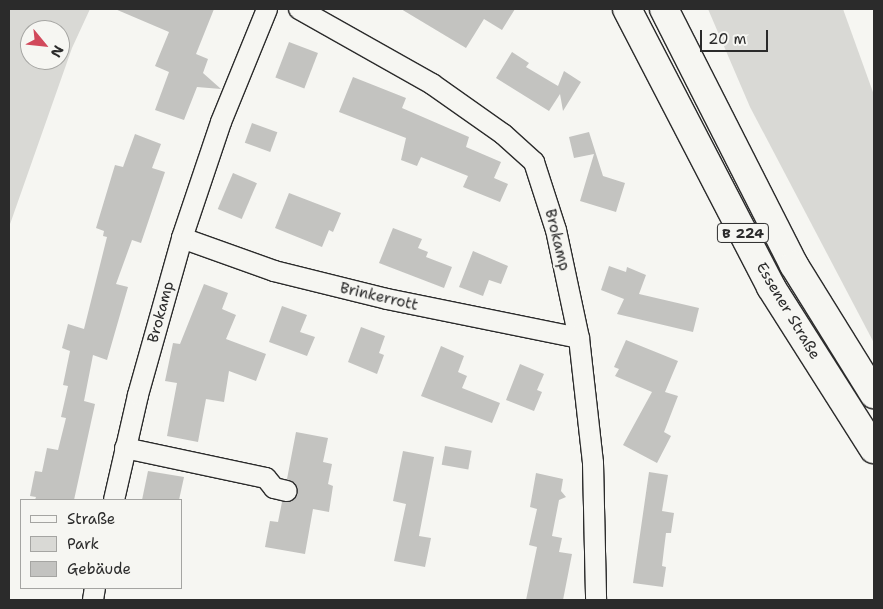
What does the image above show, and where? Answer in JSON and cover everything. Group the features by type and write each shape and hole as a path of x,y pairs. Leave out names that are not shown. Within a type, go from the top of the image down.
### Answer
{"main road":[{"name":"Essener Straße","path":"627,9 771,287 874,449"},
{"name":"Essener Straße","path":"664,9 794,265 874,394"}],"street":[{"name":"Brokamp","path":"114,499 125,448 182,238 221,122 266,9"},
{"name":"Brokamp","path":"299,9 432,84 503,134 534,162 556,230 579,338 593,463 596,600"},
{"name":"Brinkerrott","path":"182,238 274,271 387,300 579,338"},
{"path":"125,448 266,478 274,488 287,491"}],"green space":[{"path":"9,9 90,9 70,54 70,20 20,20 20,70 64,70 9,227"},
{"path":"708,9 843,9 874,95 874,343 750,107"}],"building":[{"path":"115,9 214,9 196,54 208,59 203,73 221,89 197,87 184,120 155,110 169,72 155,66 169,32"},
{"path":"401,9 515,9 502,30 484,19 466,48"},
{"path":"289,42 318,53 304,89 275,77"},
{"path":"512,52 529,63 526,67 558,86 564,71 581,82 563,111 560,94 549,111 496,78"},
{"path":"353,77 406,98 402,108 469,137 466,147 501,162 494,178 508,184 500,202 463,187 468,176 421,157 417,166 401,160 406,138 339,112"},
{"path":"252,123 277,132 270,152 245,143"},
{"path":"589,132 603,176 625,183 616,212 580,201 594,154 574,158 569,137"},
{"path":"135,134 161,144 152,168 165,172 141,243 132,240 116,284 128,287 107,360 93,355 84,401 95,404 74,499 35,499 36,497 30,496 35,471 42,472 47,448 58,450 66,418 61,417 68,386 63,385 70,351 62,348 68,324 84,329 107,237 103,236 104,231 96,228 115,165 123,167"},
{"path":"233,173 257,183 242,219 218,209"},
{"path":"289,193 341,213 333,232 329,230 322,247 275,228"},
{"path":"393,228 422,239 418,248 428,252 426,257 452,267 444,288 379,263"},
{"path":"473,251 508,266 501,284 489,280 483,296 459,287"},
{"path":"609,266 626,272 627,267 646,275 639,294 699,308 693,332 617,314 624,299 601,290"},
{"path":"204,284 228,293 222,309 236,315 226,339 266,354 256,381 229,371 224,402 206,399 198,442 167,436 177,383 165,381 173,343 180,344"},
{"path":"282,306 307,315 300,332 315,337 307,356 269,342"},
{"path":"361,327 385,336 379,353 384,355 377,374 348,362"},
{"path":"626,340 678,361 665,392 678,396 664,432 671,436 657,463 623,445 652,392 615,376 619,369 614,367"},
{"path":"441,346 464,356 458,372 467,376 462,388 500,403 492,423 421,396"},
{"path":"520,364 544,374 537,390 542,392 534,411 506,400"},
{"path":"296,432 328,438 323,462 332,464 328,484 333,486 329,512 313,509 305,554 265,547 270,521 278,522 282,502 291,502 298,494 295,483 287,479"},
{"path":"445,446 472,451 468,469 442,465"},
{"path":"403,451 434,457 419,536 431,538 425,567 394,561 406,504 393,501"},
{"path":"148,471 184,477 179,499 142,499"},
{"path":"649,472 668,475 662,511 674,513 671,533 666,533 662,566 666,567 663,587 633,583"},
{"path":"536,473 563,479 561,491 566,497 559,500 552,536 562,538 559,552 572,554 563,600 526,600 537,547 529,545 537,509 530,507"}]}
